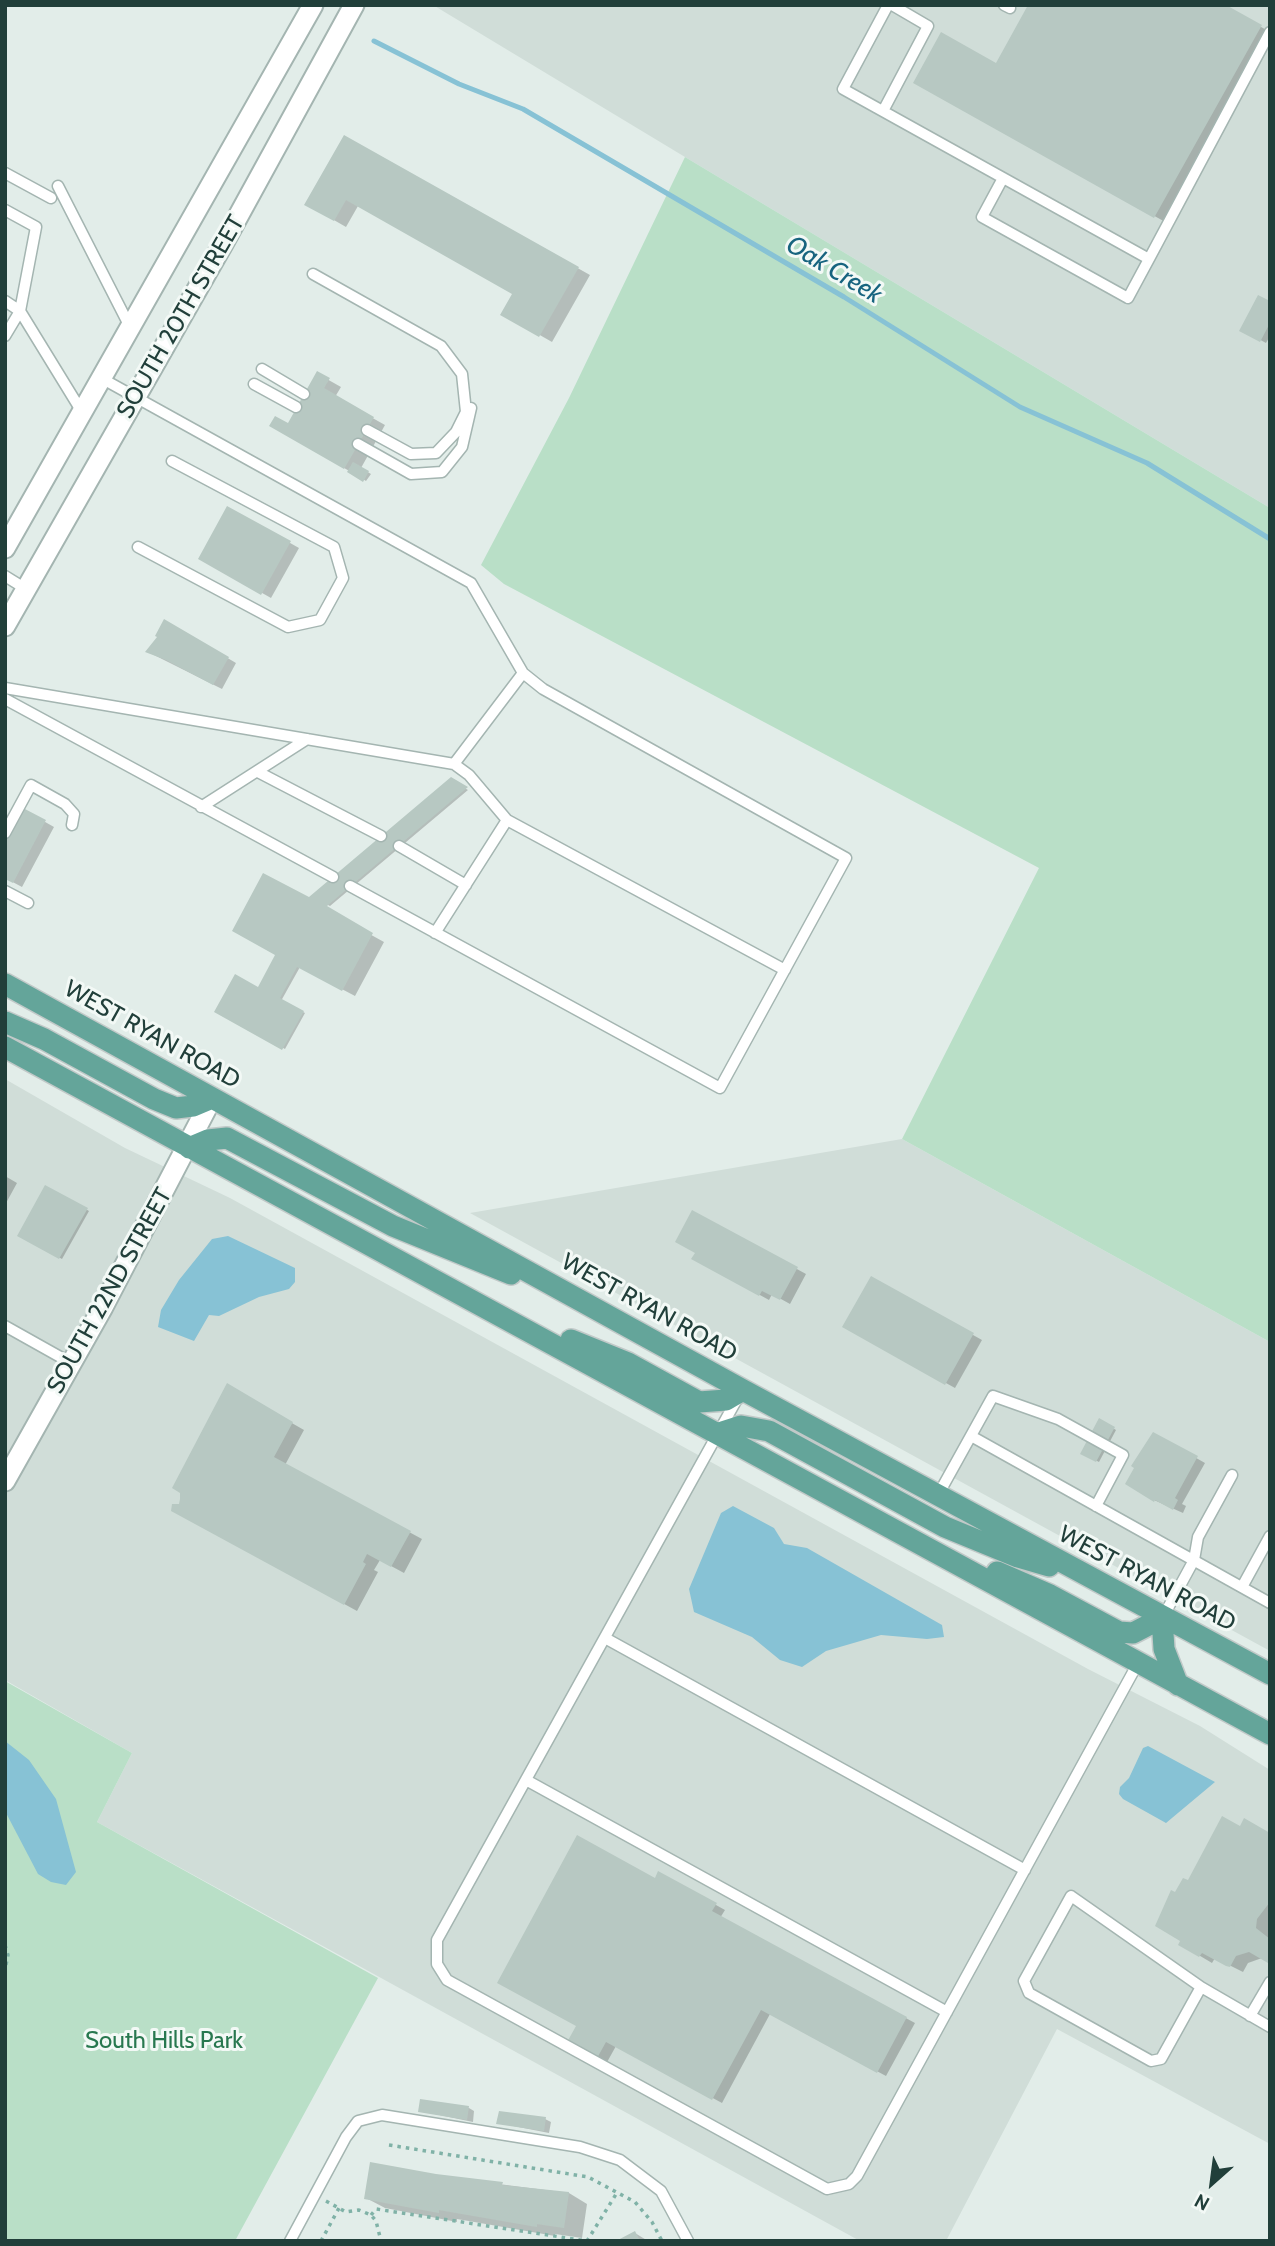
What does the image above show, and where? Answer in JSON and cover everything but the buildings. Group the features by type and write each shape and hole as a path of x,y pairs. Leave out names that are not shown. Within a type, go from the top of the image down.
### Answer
{"main road":[{"name":"WEST RYAN ROAD","path":"5,984 743,1390 1270,1674"},
{"path":"5,1022 44,1039 154,1099 176,1108 193,1106 212,1098"},
{"path":"5,1047 1270,1734"},
{"path":"189,1148 208,1140 227,1138 393,1226 498,1270 554,1286"},
{"path":"514,1323 561,1336 628,1363 699,1402 726,1400 743,1390"},
{"path":"719,1433 741,1426 769,1431 945,1527 1018,1557 1085,1576"},
{"path":"933,1550 1017,1580 1119,1632 1133,1633 1162,1618 1164,1649 1178,1685"}],"street":[{"name":"SOUTH 20TH STREET","path":"5,548 313,5"},
{"name":"SOUTH 20TH STREET","path":"5,626 136,398 354,5"},
{"name":"SOUTH 22ND STREET","path":"5,1481 189,1148 212,1098"}],"lane":[{"path":"883,111 928,26 890,5 843,89 1149,259"},
{"path":"1003,178 982,217 1128,298 1270,32"},
{"path":"5,173 51,198"},
{"path":"58,186 130,327"},
{"path":"5,210 36,228 20,311 5,336"},
{"path":"313,274 441,346 463,374 472,412 462,447 442,472 411,474 358,444"},
{"path":"5,301 20,311 82,412"},
{"path":"262,369 304,394"},
{"path":"367,430 411,454 436,453 456,432 466,412 463,374"},
{"path":"101,378 471,583 523,673 543,689 846,858 720,1088 350,887"},
{"path":"254,384 296,407"},
{"path":"138,547 288,627 320,620 343,578 334,547 172,461"},
{"path":"5,576 26,589"},
{"path":"454,764 523,673"},
{"path":"5,688 454,764 469,775 507,820 785,970"},
{"path":"5,699 333,877"},
{"path":"201,807 307,739"},
{"path":"258,772 381,836"},
{"path":"5,833 31,785 65,804 74,814 72,824"},
{"path":"435,933 507,820"},
{"path":"399,846 466,885"},
{"path":"5,891 28,903"},
{"path":"5,1326 71,1363"},
{"path":"743,1390 436,1940 437,1964 447,1980 827,2189 849,2184 858,2176 1138,1663"},
{"path":"938,1496 993,1396 1058,1419 1123,1455 1096,1506"},
{"path":"971,1436 1270,1603"},
{"path":"1162,1618 1194,1560 1198,1537 1232,1475"},
{"path":"1242,1587 1270,1536"},
{"path":"605,1638 1025,1870"},
{"path":"526,1780 947,2012"},
{"path":"1201,1987 1161,2059 1151,2061 1029,1993 1024,1980 1071,1896 1201,1987 1270,2027"},
{"path":"1250,2016 1270,1982"},
{"path":"290,2241 346,2137 358,2121 382,2115 580,2147 620,2160 661,2191 688,2241"}],"path":[{"path":"5,1945 8,1955 5,1970"},
{"path":"388,2145 574,2173 618,2191 645,2213 662,2241"},
{"path":"370,2215 376,2209 587,2241 618,2191"},
{"path":"315,2194 339,2208 370,2215 376,2221 381,2241"},
{"path":"321,2241 339,2208"}],"shaded area":[{"path":"433,5 1270,5 1270,508 685,157"},
{"path":"5,1079 125,1148 230,1198 1088,1669 1200,1726 1270,1770 1270,2144 1057,2029 946,2241 860,2241 97,1822 132,1753 5,1680"},
{"path":"902,1139 1270,1342 1270,1651 470,1213"}],"green space":[{"path":"685,157 1270,508 1270,1342 902,1139 1039,868 504,584 481,565 569,398"},
{"name":"South Hills Park","path":"5,1681 132,1753 97,1822 378,1978 235,2241 5,2241"}],"water":[{"path":"228,1236 295,1268 295,1282 289,1289 259,1297 219,1316 209,1315 194,1341 158,1327 161,1310 179,1280 212,1239"},
{"path":"733,1506 774,1528 784,1544 807,1548 942,1625 944,1637 927,1639 881,1635 826,1651 802,1667 780,1660 752,1637 694,1612 689,1589 721,1513"},
{"path":"5,1741 29,1760 56,1799 76,1872 66,1885 51,1882 38,1874 5,1811"},
{"path":"1148,1746 1215,1782 1166,1823 1123,1799 1119,1794 1120,1787 1129,1778 1143,1748"}],"waterway":[{"name":"Oak Creek","path":"374,41 459,84 523,109 844,297 1020,407 1147,463 1270,539"}]}
